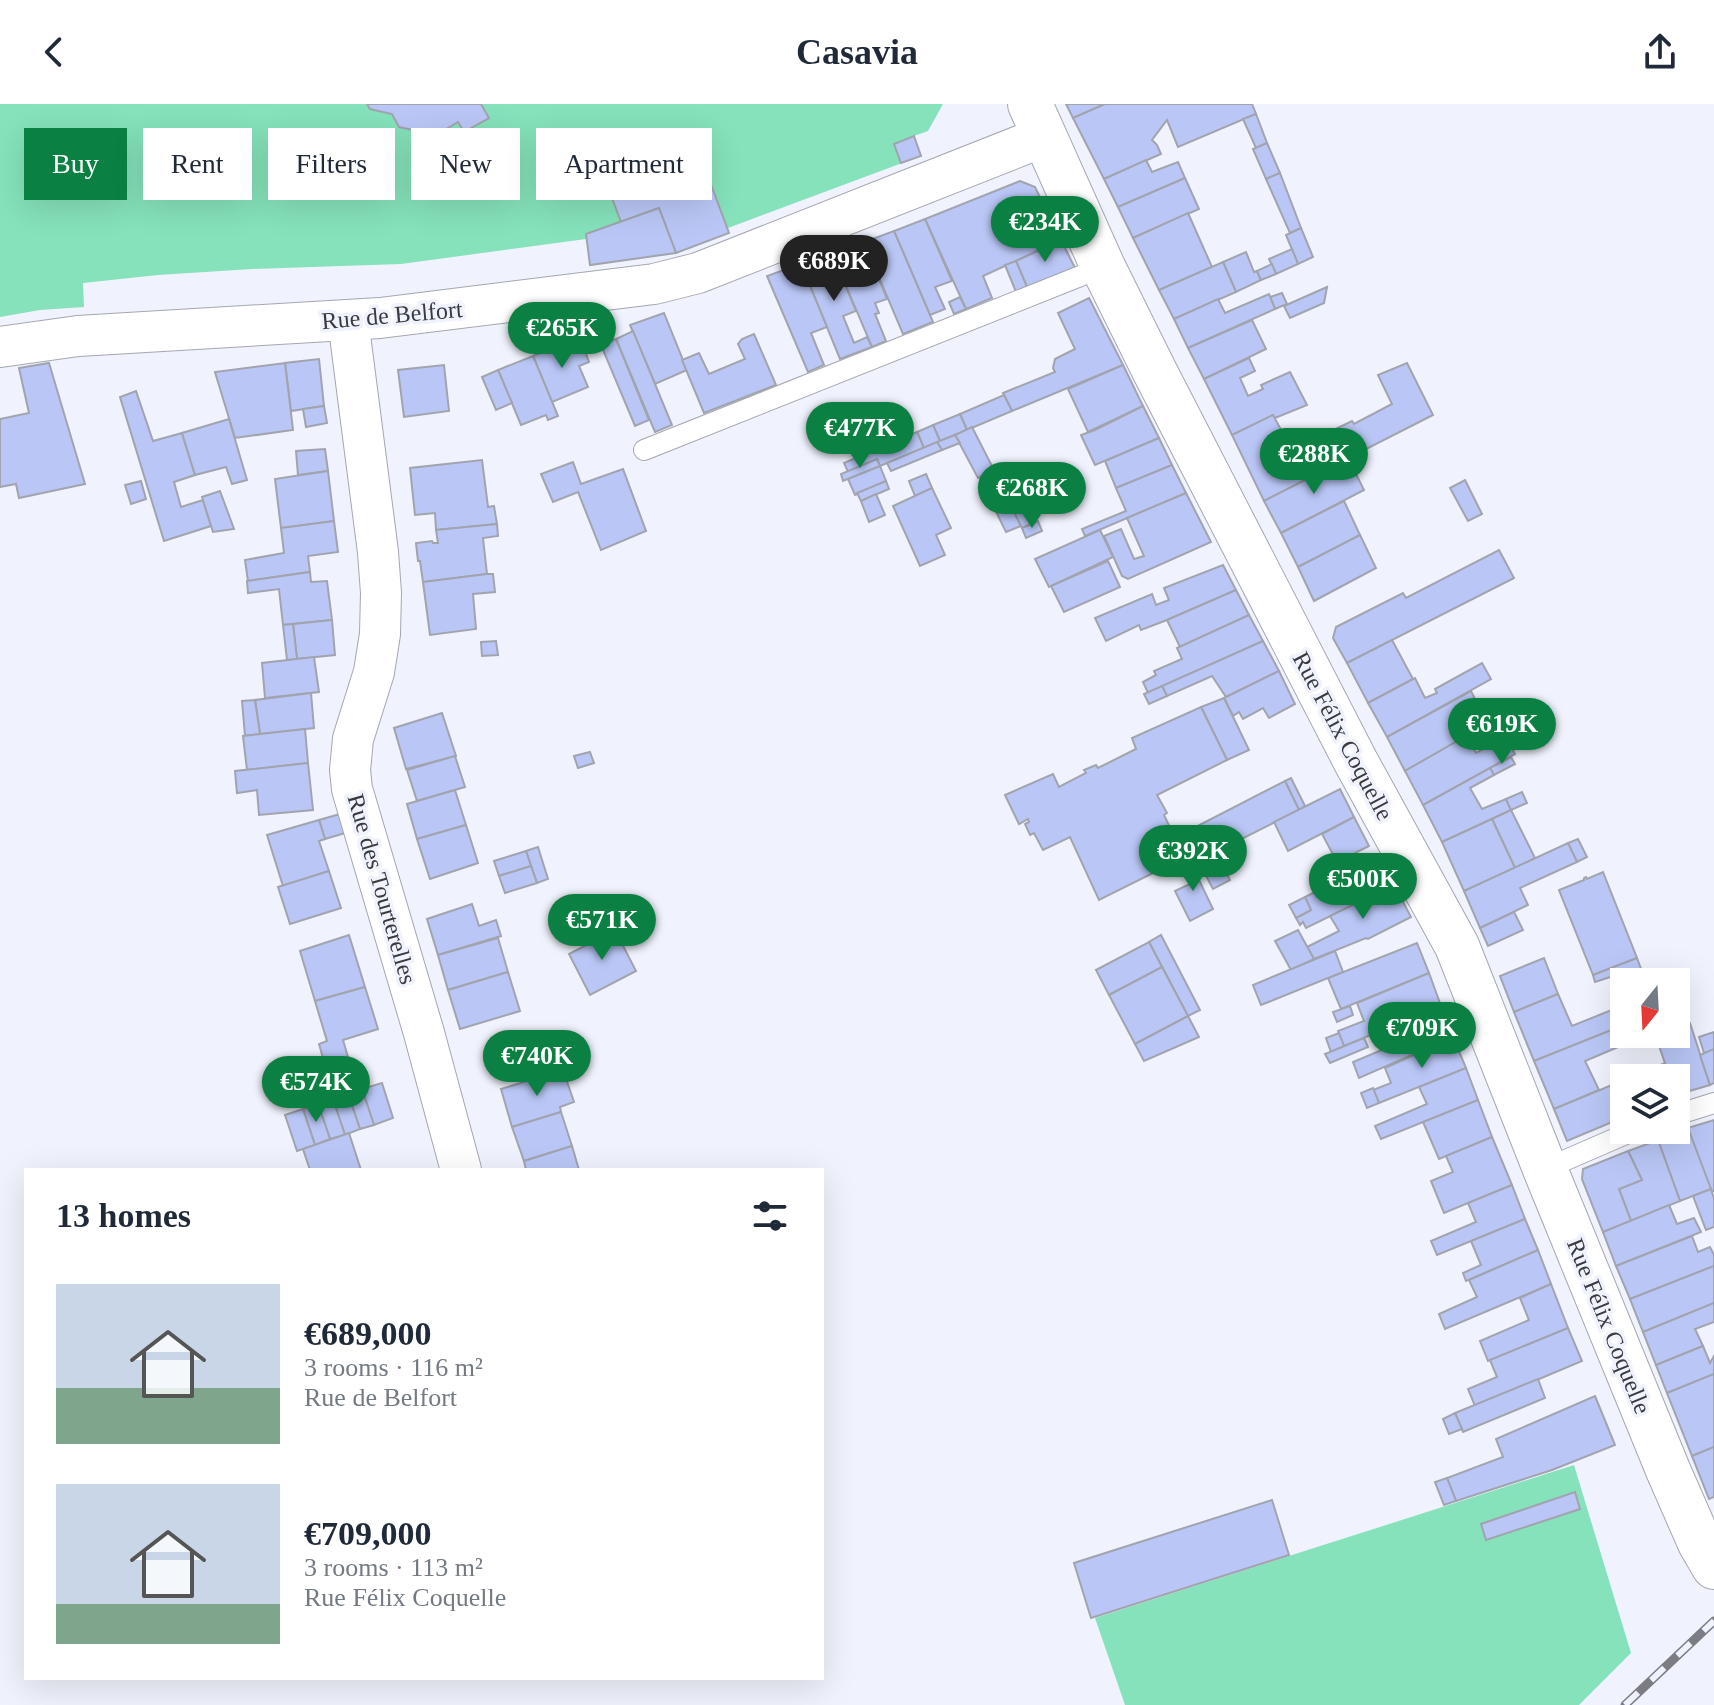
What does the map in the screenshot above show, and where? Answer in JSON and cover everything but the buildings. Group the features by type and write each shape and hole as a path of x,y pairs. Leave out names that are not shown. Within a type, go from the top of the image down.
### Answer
{"street":[{"name":"Rue Félix Coquelle","path":"1037,120 1103,267 1269,596 1450,932 1668,1470 1714,1567"},
{"name":"Rue de Belfort","path":"0,347 78,336 410,315 676,279 712,268 1037,120"},
{"name":"Rue des Tourterelles","path":"348,320 381,593 380,634 374,672 353,739 352,789 460,1168"}],"lane":[{"path":"644,450 1103,267"},
{"path":"1690,1111 1714,1103"},
{"path":"1545,1169 1610,1141"}],"green space":[{"path":"0,104 943,104 928,131 914,136 921,156 728,228 729,233 671,254 590,265 586,239 401,264 158,275 83,283 84,307 0,317"},
{"path":"1574,1465 1631,1653 1579,1705 1125,1705 1095,1618"}],"railway":[{"path":"1625,1705 1714,1621"}]}
